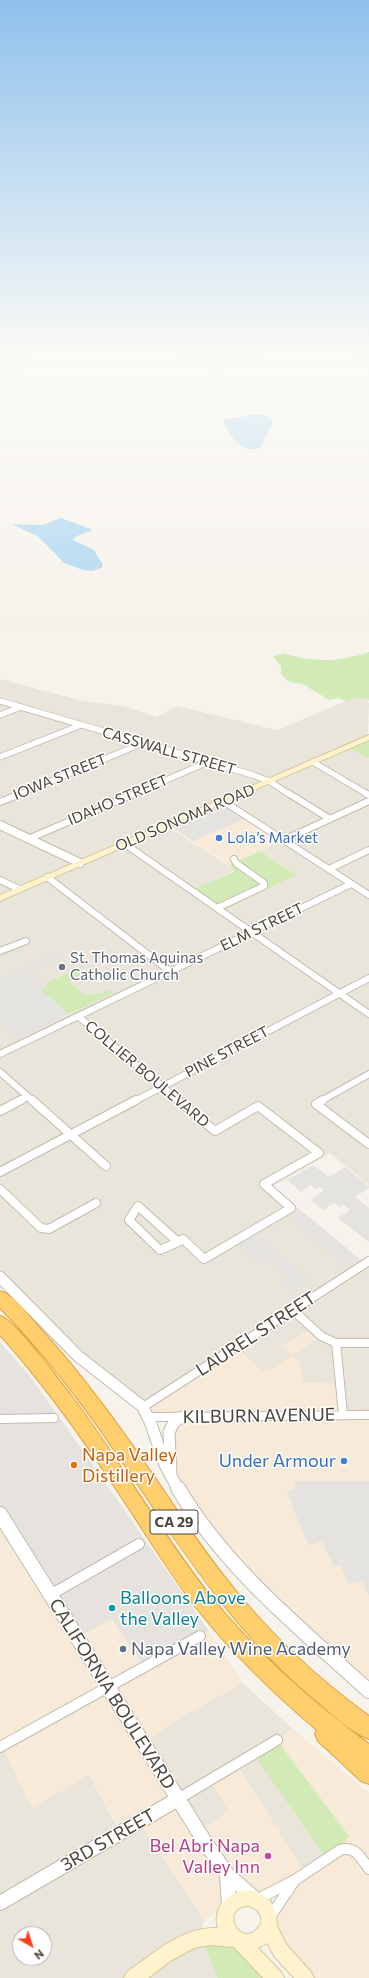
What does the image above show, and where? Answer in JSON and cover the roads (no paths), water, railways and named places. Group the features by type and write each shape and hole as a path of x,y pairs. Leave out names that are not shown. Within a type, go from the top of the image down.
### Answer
{"highway":[{"name":"CA 29","path":"0,1297 49,1348 84,1392 199,1559 234,1604 274,1649 321,1693 368,1729"},
{"name":"CA 29","path":"0,1323 34,1360 69,1406 180,1569 215,1617 257,1663 305,1707 369,1757"},
{"path":"215,1617 242,1653 266,1680 369,1774"}],"main road":[{"name":"OLD SONOMA ROAD","path":"0,898 369,737"},
{"path":"275,1978 227,1928 226,1920 229,1906 241,1898 255,1899 265,1906 269,1923 280,1950 305,1978"},
{"path":"133,1978 181,1945 201,1937 252,1942 259,1939 269,1923"}],"street":[{"name":"CASSWALL STREET","path":"0,701 270,781 330,819"},
{"path":"0,715 21,707"},
{"path":"0,757 81,725"},
{"name":"IOWA STREET","path":"0,802 143,743"},
{"name":"IDAHO STREET","path":"28,839 208,762"},
{"path":"313,762 369,795"},
{"path":"223,801 369,895"},
{"path":"284,840 369,801"},
{"path":"0,825 80,863"},
{"path":"125,844 369,1014"},
{"path":"329,869 369,850"},
{"path":"217,908 264,886 264,883 236,863 234,859"},
{"path":"47,877 171,972"},
{"path":"0,880 19,889"},
{"name":"ELM STREET","path":"0,1054 351,884"},
{"path":"0,951 26,941"},
{"name":"PINE STREET","path":"0,1172 369,978"},
{"name":"COLLIER BOULEVARD","path":"79,1017 215,1131 258,1106 318,1153 264,1184 291,1208 204,1259 183,1239 178,1242 160,1250 129,1220 138,1206 178,1242"},
{"path":"0,1072 106,1166"},
{"path":"369,1074 316,1104 369,1144"},
{"path":"0,1111 28,1097"},
{"path":"0,1189 41,1228 49,1229 96,1203"},
{"name":"LAUREL STREET","path":"143,1407 369,1261"},
{"path":"0,1277 78,1356 143,1407 149,1417 160,1453 173,1480 201,1521 239,1568 369,1691"},
{"path":"293,1310 321,1336 336,1343 369,1343"},
{"path":"336,1343 343,1414"},
{"name":"KILBURN AVENUE","path":"149,1417 343,1414 369,1415"},
{"path":"173,1480 169,1432 174,1422 182,1417"},
{"path":"0,1419 54,1418"},
{"name":"CALIFORNIA BOULEVARD","path":"0,1514 178,1799 227,1874 255,1899"},
{"path":"50,1594 139,1544"},
{"path":"0,1747 200,1636"},
{"name":"3RD STREET","path":"0,1903 278,1740"},
{"path":"255,1899 295,1880 346,1848 357,1852 369,1869"},
{"name":"CALIFORNIA BOULEVARD","path":"227,1874 229,1906"},
{"path":"269,1923 295,1880"}],"water":[{"path":"61,518 91,529 91,531 77,536 73,540 94,550 103,565 101,568 92,571 83,570 64,563 39,537 12,524 43,525"}],"place":[{"name":"Lola’s Market","path":"219,838"},
{"name":"St. Thomas Aquinas Catholic Church","path":"62,967"},
{"name":"Under Armour","path":"344,1461"},
{"name":"Napa Valley Distillery","path":"74,1465"},
{"name":"Balloons Above the Valley","path":"112,1608"},
{"name":"Napa Valley Wine Academy","path":"123,1649"},
{"name":"Bel Abri Napa Valley Inn","path":"268,1856"}]}
